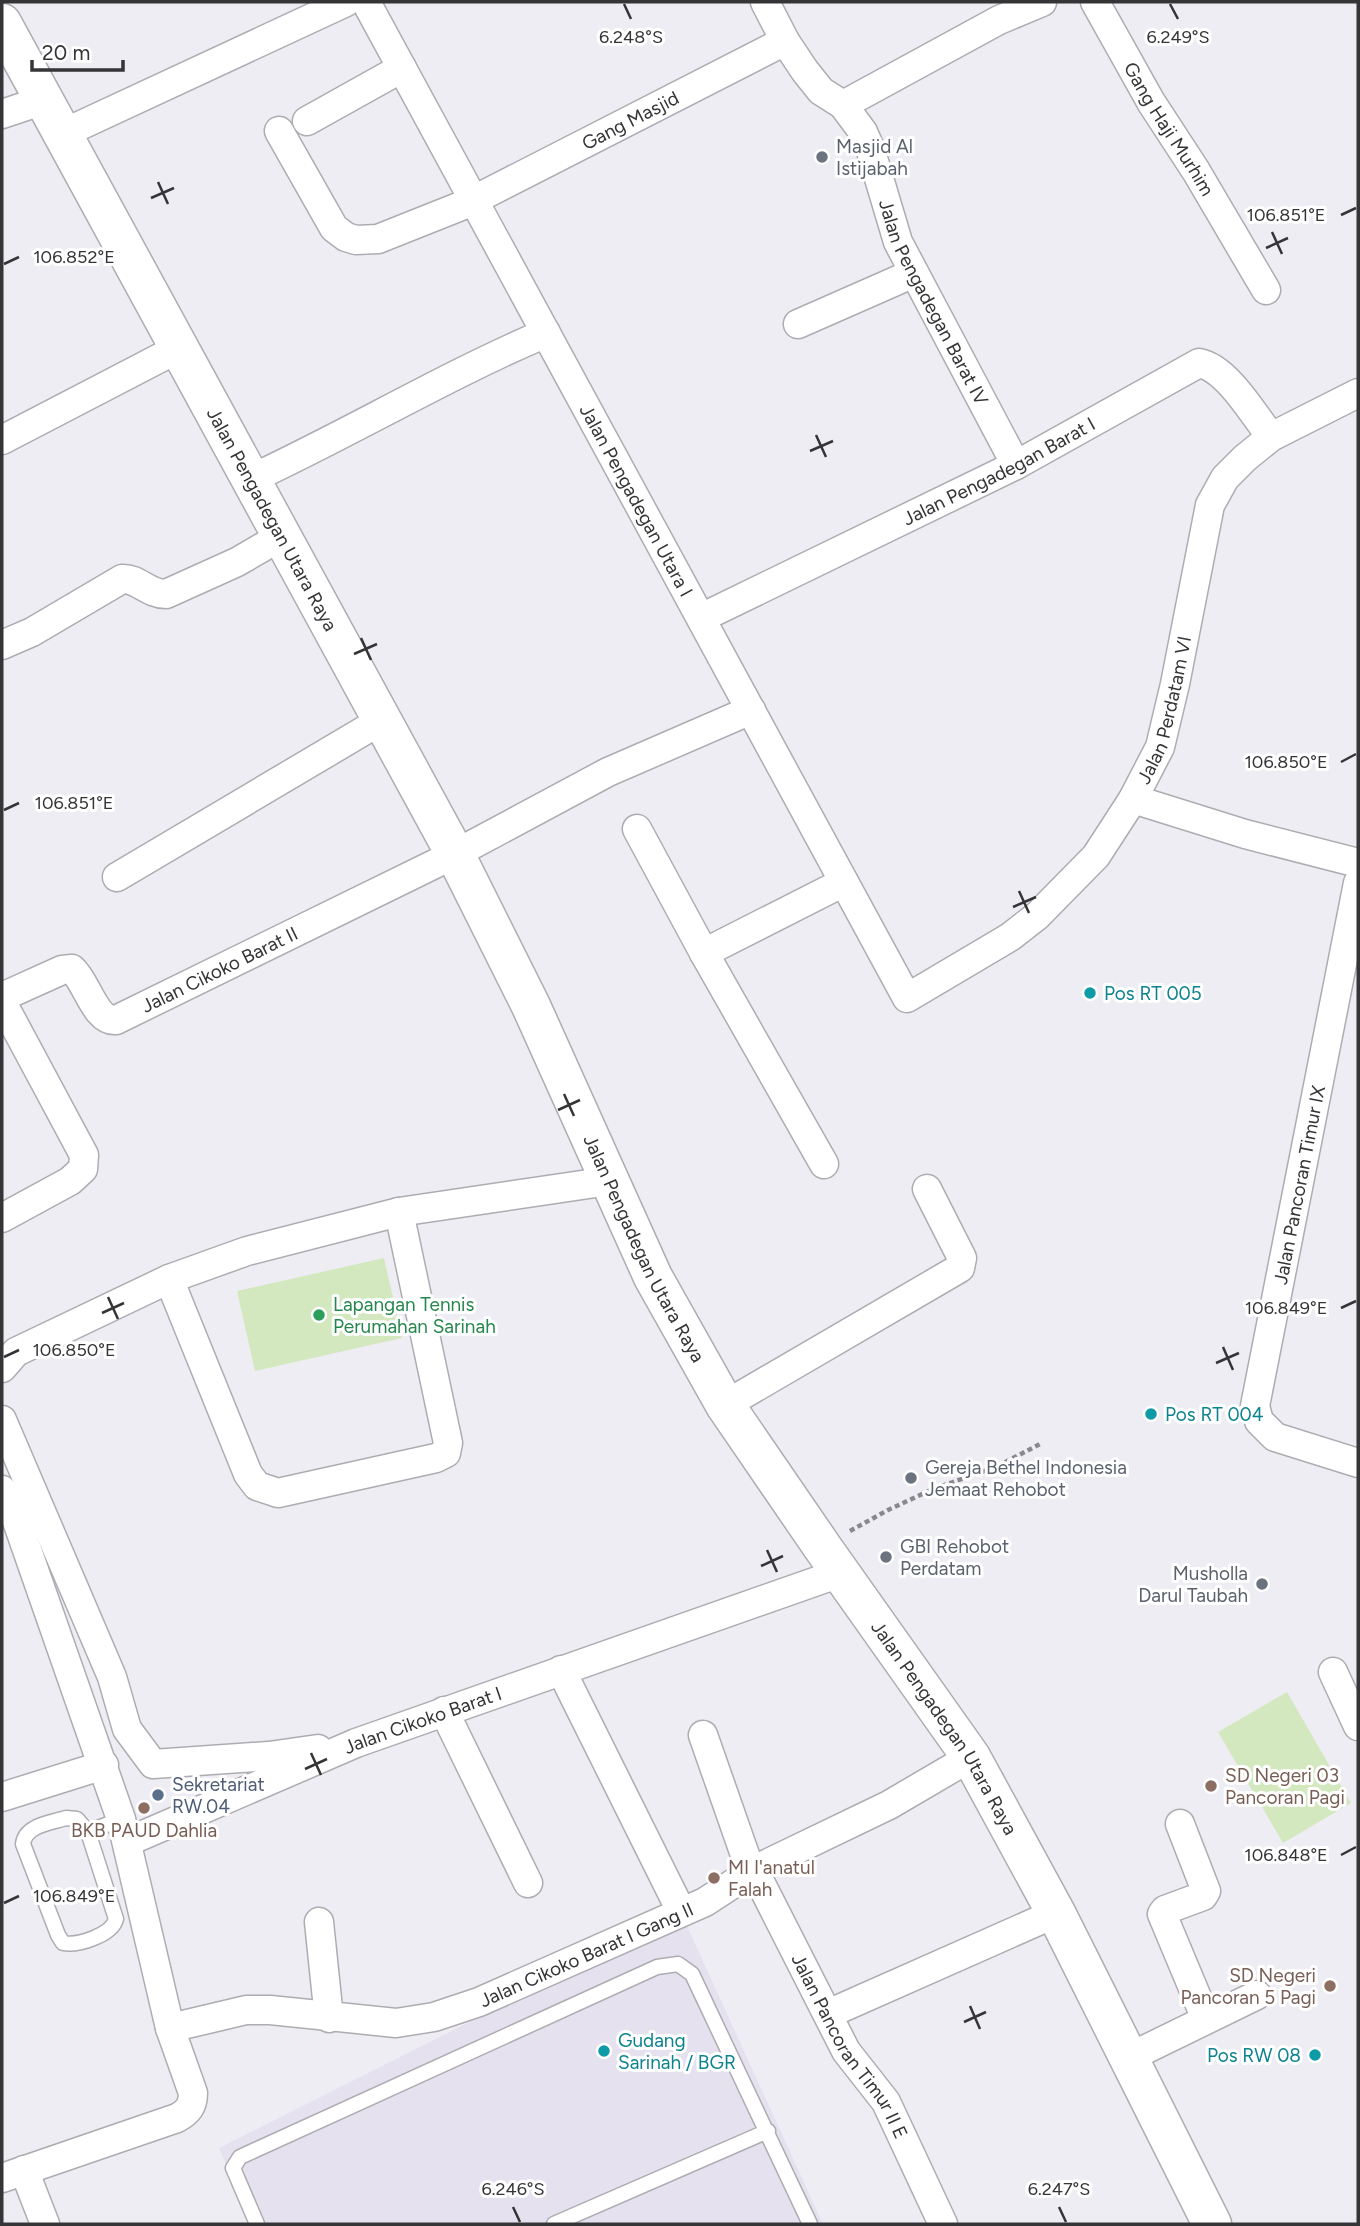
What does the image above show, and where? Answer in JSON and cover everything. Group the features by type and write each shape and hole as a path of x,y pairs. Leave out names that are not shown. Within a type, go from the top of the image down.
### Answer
{"street":[{"path":"62,134 346,2"},
{"name":"Jalan Pengadegan Utara I","path":"366,2 751,710"},
{"name":"Jalan Pengadegan Barat IV","path":"765,2 785,41 821,91 843,105 863,132 898,242 1016,465"},
{"path":"843,105 999,20 1042,2"},
{"name":"Gang Haji Murhim","path":"1095,2 1151,102 1196,171 1266,290"},
{"name":"Jalan Pengadegan Utara Raya","path":"2,23 455,854 531,1006 653,1277 725,1405 971,1757 1056,1913 1212,2224"},
{"name":"Gang Masjid","path":"279,131 334,228 346,237 356,240 378,239 474,200 785,41"},
{"path":"307,121 402,68"},
{"path":"2,114 44,100"},
{"path":"798,324 914,273"},
{"path":"251,480 483,360 546,333"},
{"path":"2,440 179,348"},
{"name":"Jalan Pengadegan Barat I","path":"701,618 1016,465 1199,363 1208,364 1224,377 1271,437"},
{"name":"Jalan Perdatam VI","path":"844,882 907,998 1002,942 1037,916 1096,856 1133,799 1160,747 1210,505 1225,478 1271,437 1358,393"},
{"path":"2,645 32,632 122,579 134,580 156,593 166,594 237,562 282,536"},
{"path":"455,854 608,772 751,710 844,882 704,953"},
{"path":"117,877 382,720"},
{"path":"1133,799 1245,834 1358,863"},
{"path":"637,830 824,1164"},
{"name":"Jalan Cikoko Barat II","path":"2,1000 62,970 72,969 80,976 101,1016 110,1021 116,1020 455,854"},
{"name":"Jalan Pancoran Timur IX","path":"1358,883 1255,1406 1259,1421 1275,1437 1358,1462"},
{"path":"2,1000 84,1155 83,1169 70,1181 2,1217"},
{"path":"2,1368 16,1352 169,1279 247,1251 399,1212 609,1181"},
{"path":"725,1405 960,1268 962,1258 927,1189"},
{"path":"169,1279 248,1474 257,1486 278,1493 436,1458 446,1453 448,1443 399,1212"},
{"path":"2,1420 112,1678 127,1729 153,1764 269,1756 356,1743"},
{"path":"2,1490 11,1504 104,1765 124,1830 170,2028 192,2093 192,2103 187,2112 177,2118 8,2172 44,2224"},
{"name":"Jalan Cikoko Barat I","path":"124,1830 561,1670 832,1561"},
{"path":"561,1670 681,1911"},
{"path":"1333,1672 1358,1726"},
{"path":"444,1711 528,1883"},
{"name":"Jalan Pancoran Timur II E","path":"703,1735 752,1871 846,2051 886,2102 943,2224"},
{"name":"Jalan Cikoko Barat I Gang II","path":"170,2028 247,2010 396,2023 434,2017 479,2001 705,1902 752,1871 889,1805 971,1757"},
{"path":"2,1797 104,1765"},
{"path":"1180,1824 1206,1891 1203,1896 1165,1910 1162,1914 1206,2019"},
{"path":"828,2014 1056,1913"},
{"path":"318,1922 330,2018"},
{"path":"1130,2057 1257,1996"}],"lane":[{"path":"66,1818 76,1819 88,1832 116,1919 109,1931 71,1945 63,1943 58,1935 23,1837 28,1830 66,1818"},
{"path":"88,1832 124,1830"},
{"path":"257,2224 233,2168 240,2157 657,1967 678,1964 692,1974 810,2224"},
{"path":"554,2224 768,2131"}],"path":[{"path":"832,1561 888,1510 933,1489 996,1467 1040,1444"}],"shaded area":[{"path":"682,1915 823,2224 251,2224 219,2148"}],"green space":[{"name":"Lapangan Tennis Perumahan Sarinah","path":"384,1258 402,1338 255,1371 237,1291"},
{"path":"1287,1692 1351,1803 1283,1843 1218,1732"}],"place":[{"name":"Masjid Al Istijabah","path":"822,157"},
{"name":"Pos RT 005","path":"1090,993"},
{"name":"Lapangan Tennis Perumahan Sarinah","path":"319,1315"},
{"name":"Pos RT 004","path":"1151,1414"},
{"name":"Gereja Bethel Indonesia Jemaat Rehobot","path":"911,1478"},
{"name":"GBI Rehobot Perdatam","path":"886,1557"},
{"name":"Musholla Darul Taubah","path":"1262,1584"},
{"name":"SD Negeri 03 Pancoran Pagi","path":"1211,1786"},
{"name":"Sekretariat RW.04","path":"158,1795"},
{"name":"BKB PAUD Dahlia","path":"144,1808"},
{"name":"MI I'anatul Falah","path":"714,1878"},
{"name":"SD Negeri Pancoran 5 Pagi","path":"1330,1986"},
{"name":"Gudang Sarinah / BGR","path":"604,2051"},
{"name":"Pos RW 08","path":"1315,2055"}]}
